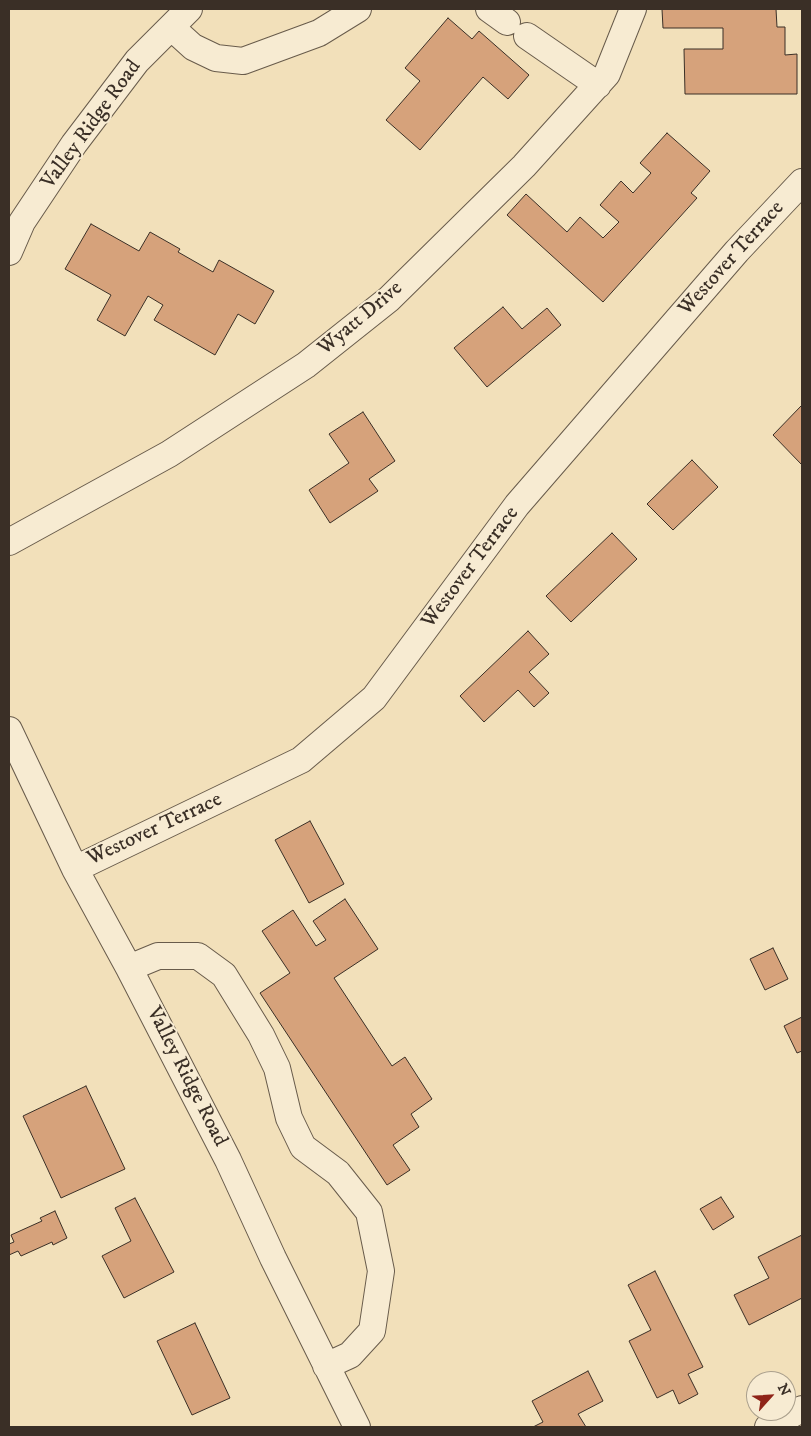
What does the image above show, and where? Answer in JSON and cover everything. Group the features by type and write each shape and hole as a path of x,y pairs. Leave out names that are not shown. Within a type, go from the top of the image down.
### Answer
{"street":[{"name":"Valley Ridge Road","path":"9,252 22,222 74,144 136,61 189,9"},
{"path":"170,27 193,47 216,58 243,61 319,34 358,9"},
{"name":"Wyatt Drive","path":"9,542 169,454 306,365 389,299 524,166 608,74 633,9"},
{"path":"508,22 598,85"},
{"name":"Westover Terrace","path":"75,869 301,760 374,698 517,505 737,251 802,182"},
{"name":"Valley Ridge Road","path":"9,730 75,869 129,968 228,1160 273,1258 357,1427"},
{"path":"129,968 158,956 198,956 224,975 260,1035 277,1068 289,1118 303,1147 338,1174 369,1212 381,1271 372,1331 350,1355 326,1366"},
{"path":"768,1427 802,1408"}],"building":[{"path":"662,9 776,9 777,27 785,27 785,55 797,54 797,94 685,94 684,49 723,49 723,28 663,28"},
{"path":"448,18 472,39 479,31 529,75 508,99 483,77 420,150 386,120 420,81 405,68"},
{"path":"667,133 710,171 691,193 697,198 603,302 507,215 526,194 567,232 580,217 603,238 619,222 600,205 621,181 633,193 651,173 640,163"},
{"path":"91,224 139,251 150,232 180,249 178,252 213,272 219,260 274,291 255,324 238,314 215,355 154,320 163,305 148,296 125,336 97,320 111,295 65,269"},
{"path":"503,307 522,329 547,308 561,325 487,387 454,348"},
{"path":"802,405 802,465 773,435"},
{"path":"363,412 395,461 369,479 378,491 330,523 309,490 349,463 329,434"},
{"path":"692,460 718,487 673,530 647,504"},
{"path":"612,533 637,559 571,622 546,596"},
{"path":"528,631 549,654 529,672 549,693 534,707 518,690 484,722 460,696"},
{"path":"310,821 344,884 309,903 275,840"},
{"path":"345,899 378,949 334,978 392,1066 405,1057 432,1099 411,1114 419,1127 393,1145 410,1170 387,1185 260,993 290,973 262,931 293,910 316,946 326,940 313,921"},
{"path":"773,948 788,979 765,990 750,959"},
{"path":"802,1017 802,1051 797,1053 784,1026"},
{"path":"86,1086 125,1169 61,1198 23,1116"},
{"path":"721,1197 734,1217 713,1230 700,1209"},
{"path":"135,1198 174,1272 124,1298 102,1256 131,1241 115,1208"},
{"path":"55,1211 67,1238 53,1245 52,1242 21,1256 18,1251 9,1255 9,1244 14,1242 11,1235 42,1221 40,1218"},
{"path":"802,1235 802,1298 749,1325 734,1295 769,1278 758,1257"},
{"path":"655,1271 703,1367 688,1374 698,1394 679,1404 673,1390 657,1398 629,1341 651,1330 628,1285"},
{"path":"195,1323 230,1398 192,1415 157,1341"},
{"path":"588,1371 603,1401 578,1414 586,1427 533,1427 543,1422 532,1401"}]}
